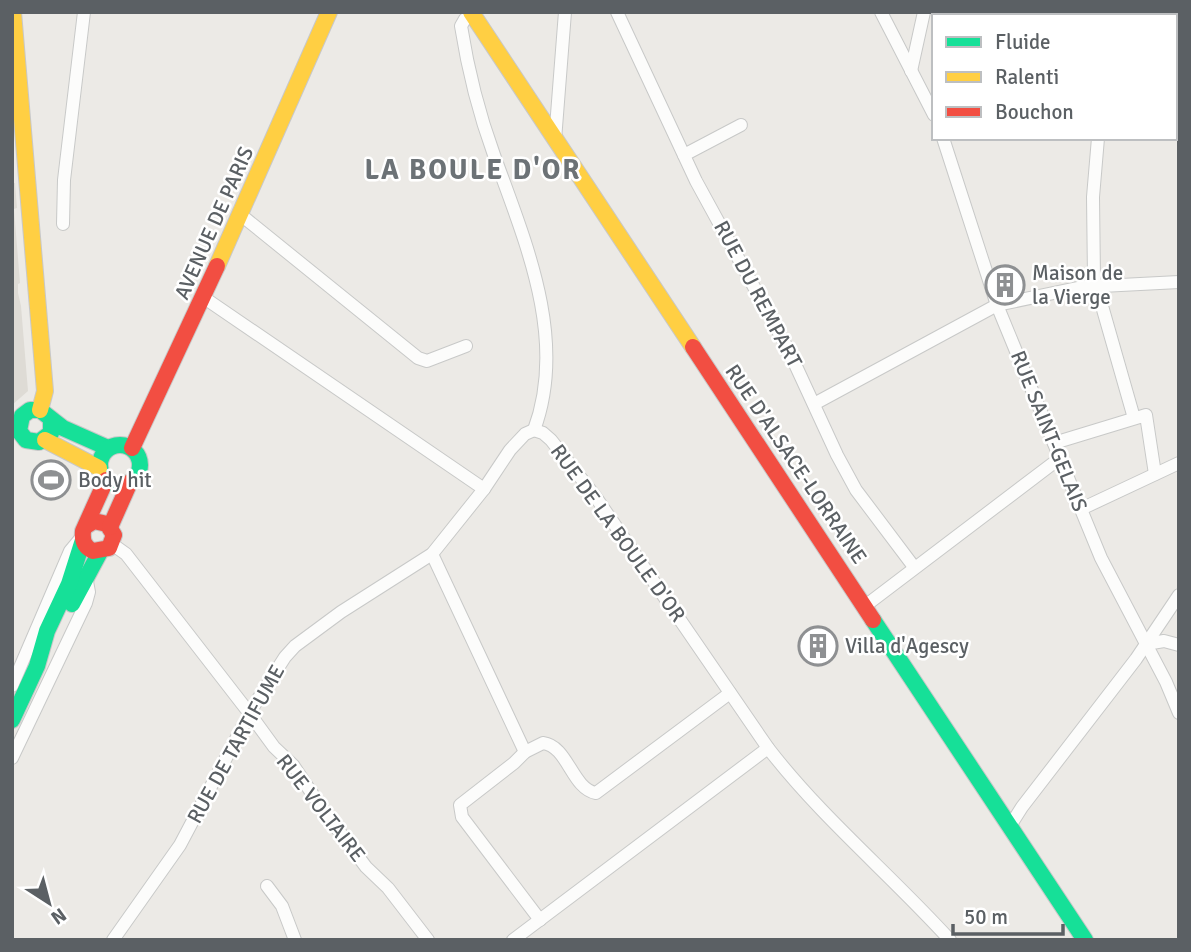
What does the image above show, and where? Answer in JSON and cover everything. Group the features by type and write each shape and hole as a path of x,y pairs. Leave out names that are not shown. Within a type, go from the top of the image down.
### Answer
{"main road":[{"path":"13,12 46,415 51,433 45,440 35,443 25,440 15,426 26,413 46,415 63,428 108,448"},
{"name":"AVENUE DE PARIS","path":"132,448 204,297 329,12"},
{"name":"RUE D'ALSACE-LORRAINE","path":"472,13 1085,940"},
{"path":"45,440 120,485 130,482"},
{"path":"37,666 47,631 69,584 103,474 101,456 108,448 120,444 137,453 140,466 110,527"},
{"path":"12,720 18,690 58,636 86,576 114,535 110,527 100,521 94,521 83,534"},
{"path":"83,534 87,548 106,548"}],"street":[{"path":"63,224 64,180 84,12"},
{"path":"555,140 565,12"},
{"name":"RUE DU REMPART","path":"617,12 684,155 789,351 856,491 914,567"},
{"path":"881,12 932,111"},
{"path":"911,71 924,12"},
{"name":"RUE DE LA BOULE D'OR","path":"472,13 461,26 472,82 542,304 545,337 544,392 534,430 551,440 577,472 794,782 950,940"},
{"path":"684,155 741,125"},
{"name":"RUE SAINT-GELAIS","path":"944,140 997,305 1101,558 1166,682 1179,713"},
{"path":"1098,140 1093,197 1094,278 1134,418"},
{"path":"241,215 418,358 428,361 466,346"},
{"path":"814,404 997,305 1096,286 1179,282"},
{"path":"204,297 484,489"},
{"path":"1054,443 1146,415 1155,474"},
{"name":"RUE DE TARTIFUME","path":"113,940 180,845 269,680 295,646 341,612 432,554 484,489 510,450 534,430"},
{"path":"865,606 1060,458"},
{"path":"1081,509 1179,463"},
{"path":"18,690 20,668 36,626 70,551 83,534"},
{"name":"RUE VOLTAIRE","path":"106,548 126,554 274,747 293,765 366,867 388,888 428,940"},
{"path":"432,554 525,752"},
{"path":"12,758 86,603 89,592 86,576"},
{"path":"1010,826 1136,659 1179,595"},
{"path":"1146,644 1164,641 1179,645"},
{"path":"540,920 459,811 464,800 525,752 544,743 552,745 587,789 596,793 730,693"},
{"path":"513,940 768,748"},
{"path":"267,886 282,906 295,940"}],"shaded area":[{"path":"12,183 15,183 17,208 14,209 20,283 18,293 28,391 12,405"}],"traffic: fast":[{"path":"51,420 51,433 39,442 26,440 19,431 22,416 30,410 40,410 63,428 108,448"},
{"path":"120,445 128,446 134,451 139,457 140,465 139,473 134,479 128,484 120,485 112,484 106,479 101,473 100,465 101,457 106,451 112,446 120,445"},
{"path":"12,720 37,666 47,631 69,584 83,540"},
{"path":"72,604 100,552"},
{"path":"873,620 1085,940"}],"traffic: slow":[{"path":"13,12 45,391 40,410"},
{"path":"217,266 329,12"},
{"path":"471,12 693,347"},
{"path":"45,440 99,468"}],"traffic: jam":[{"path":"132,448 217,266"},
{"path":"693,347 873,620"},
{"path":"86,526 94,521 107,524 114,535 109,548 93,551 86,545 83,537 83,531 106,480"},
{"path":"110,527 130,482"}],"place":[{"name":"Maison de la Vierge","path":"1005,285"},
{"name":"Body hit","path":"51,480"},
{"name":"Villa d'Agescy","path":"818,646"}],"district":[{"name":"LA BOULE D'OR","path":"473,170"}]}
